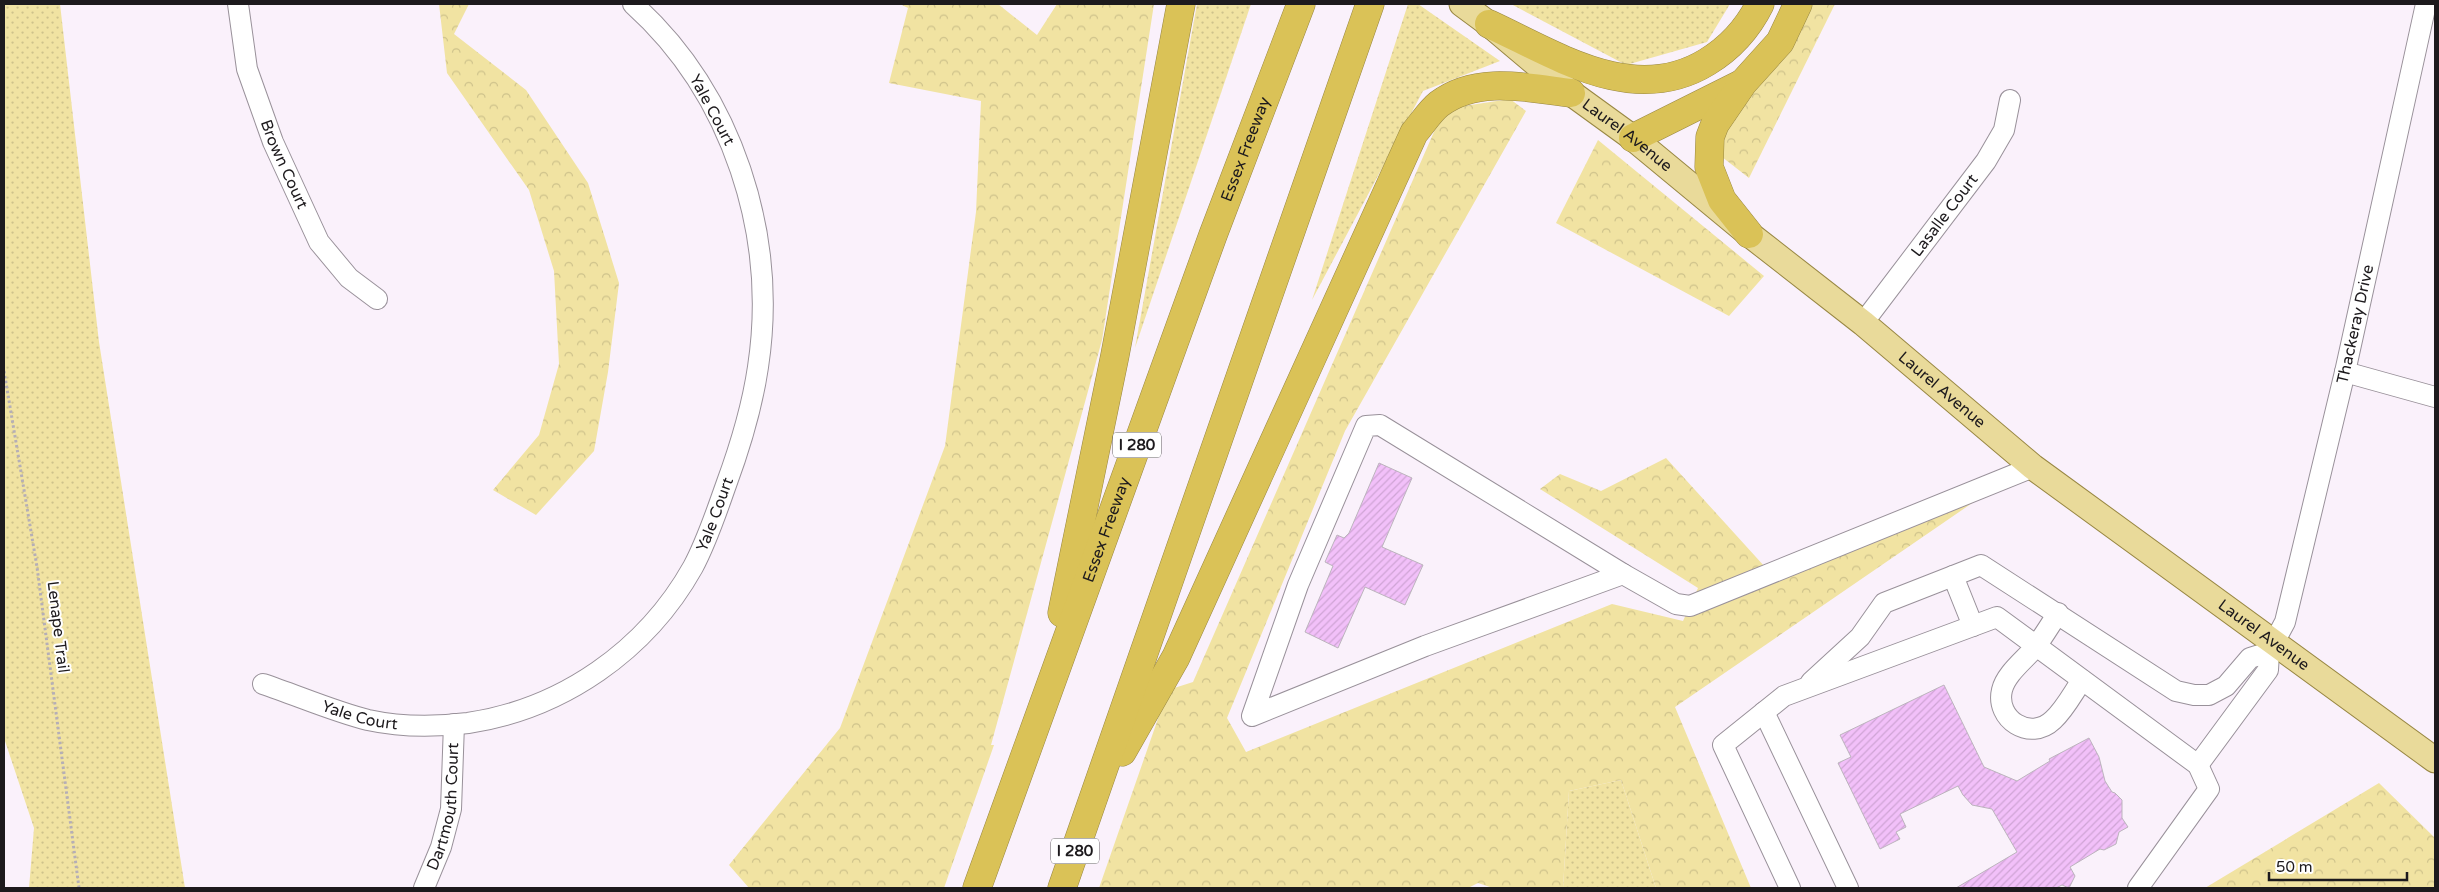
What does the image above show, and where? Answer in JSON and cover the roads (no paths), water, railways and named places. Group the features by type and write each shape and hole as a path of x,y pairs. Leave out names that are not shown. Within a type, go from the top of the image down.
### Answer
{"highway":[{"path":"1045,699 1115,355 1181,4"},
{"path":"1281,60 1293,4"},
{"name":"Essex Freeway","path":"977,888 1214,235 1301,4"},
{"name":"I 280","path":"1062,888 1360,33 1372,4"},
{"path":"1489,24 1587,69 1625,80 1654,80 1685,72 1714,58 1744,30 1760,4"},
{"path":"1749,234 1722,200 1709,167 1708,152 1712,130 1743,83 1780,42 1798,4"},
{"path":"1633,138 1743,83"},
{"path":"1087,815 1176,657 1414,133 1439,104 1463,92 1499,84 1572,93"}],"main road":[{"name":"Laurel Avenue","path":"1462,4 1572,93 1633,138 1749,234 1863,322 2033,467 2272,647 2435,760"}],"street":[{"name":"Brown Court","path":"238,4 247,69 273,142 318,242 349,278 377,299"},
{"name":"Yale Court","path":"263,684 367,720 402,724 454,724 497,717 557,696 611,663 657,620 676,594 707,539 738,451 758,368 762,300 758,240 750,198 736,157 719,117 698,80 673,45 633,4"},
{"name":"Thackeray Drive","path":"2198,765 2268,670 2272,647 2285,622 2344,372 2426,4"},
{"name":"Lasalle Court","path":"1863,322 1986,161 2004,130 2010,100"},
{"path":"2344,372 2435,397"},
{"path":"1623,574 1425,646 1252,716 1298,585 1366,426 1380,425 1623,574 1676,604 1690,606 2033,467"},
{"path":"1804,688 1860,637 1884,602 1982,565 2176,691 2194,695 2209,695 2226,686 2250,658 2272,647"},
{"path":"1953,576 1973,626"},
{"path":"2058,613 2036,646 2002,687 2001,700 2004,713 2014,724 2027,729 2044,727 2053,720 2082,680"},
{"path":"1790,888 1723,744 1784,696 1997,617 2198,765 2208,789 2138,888"},
{"path":"1764,712 1848,888"},
{"name":"Dartmouth Court","path":"424,888 441,847 451,809 454,724"}]}
